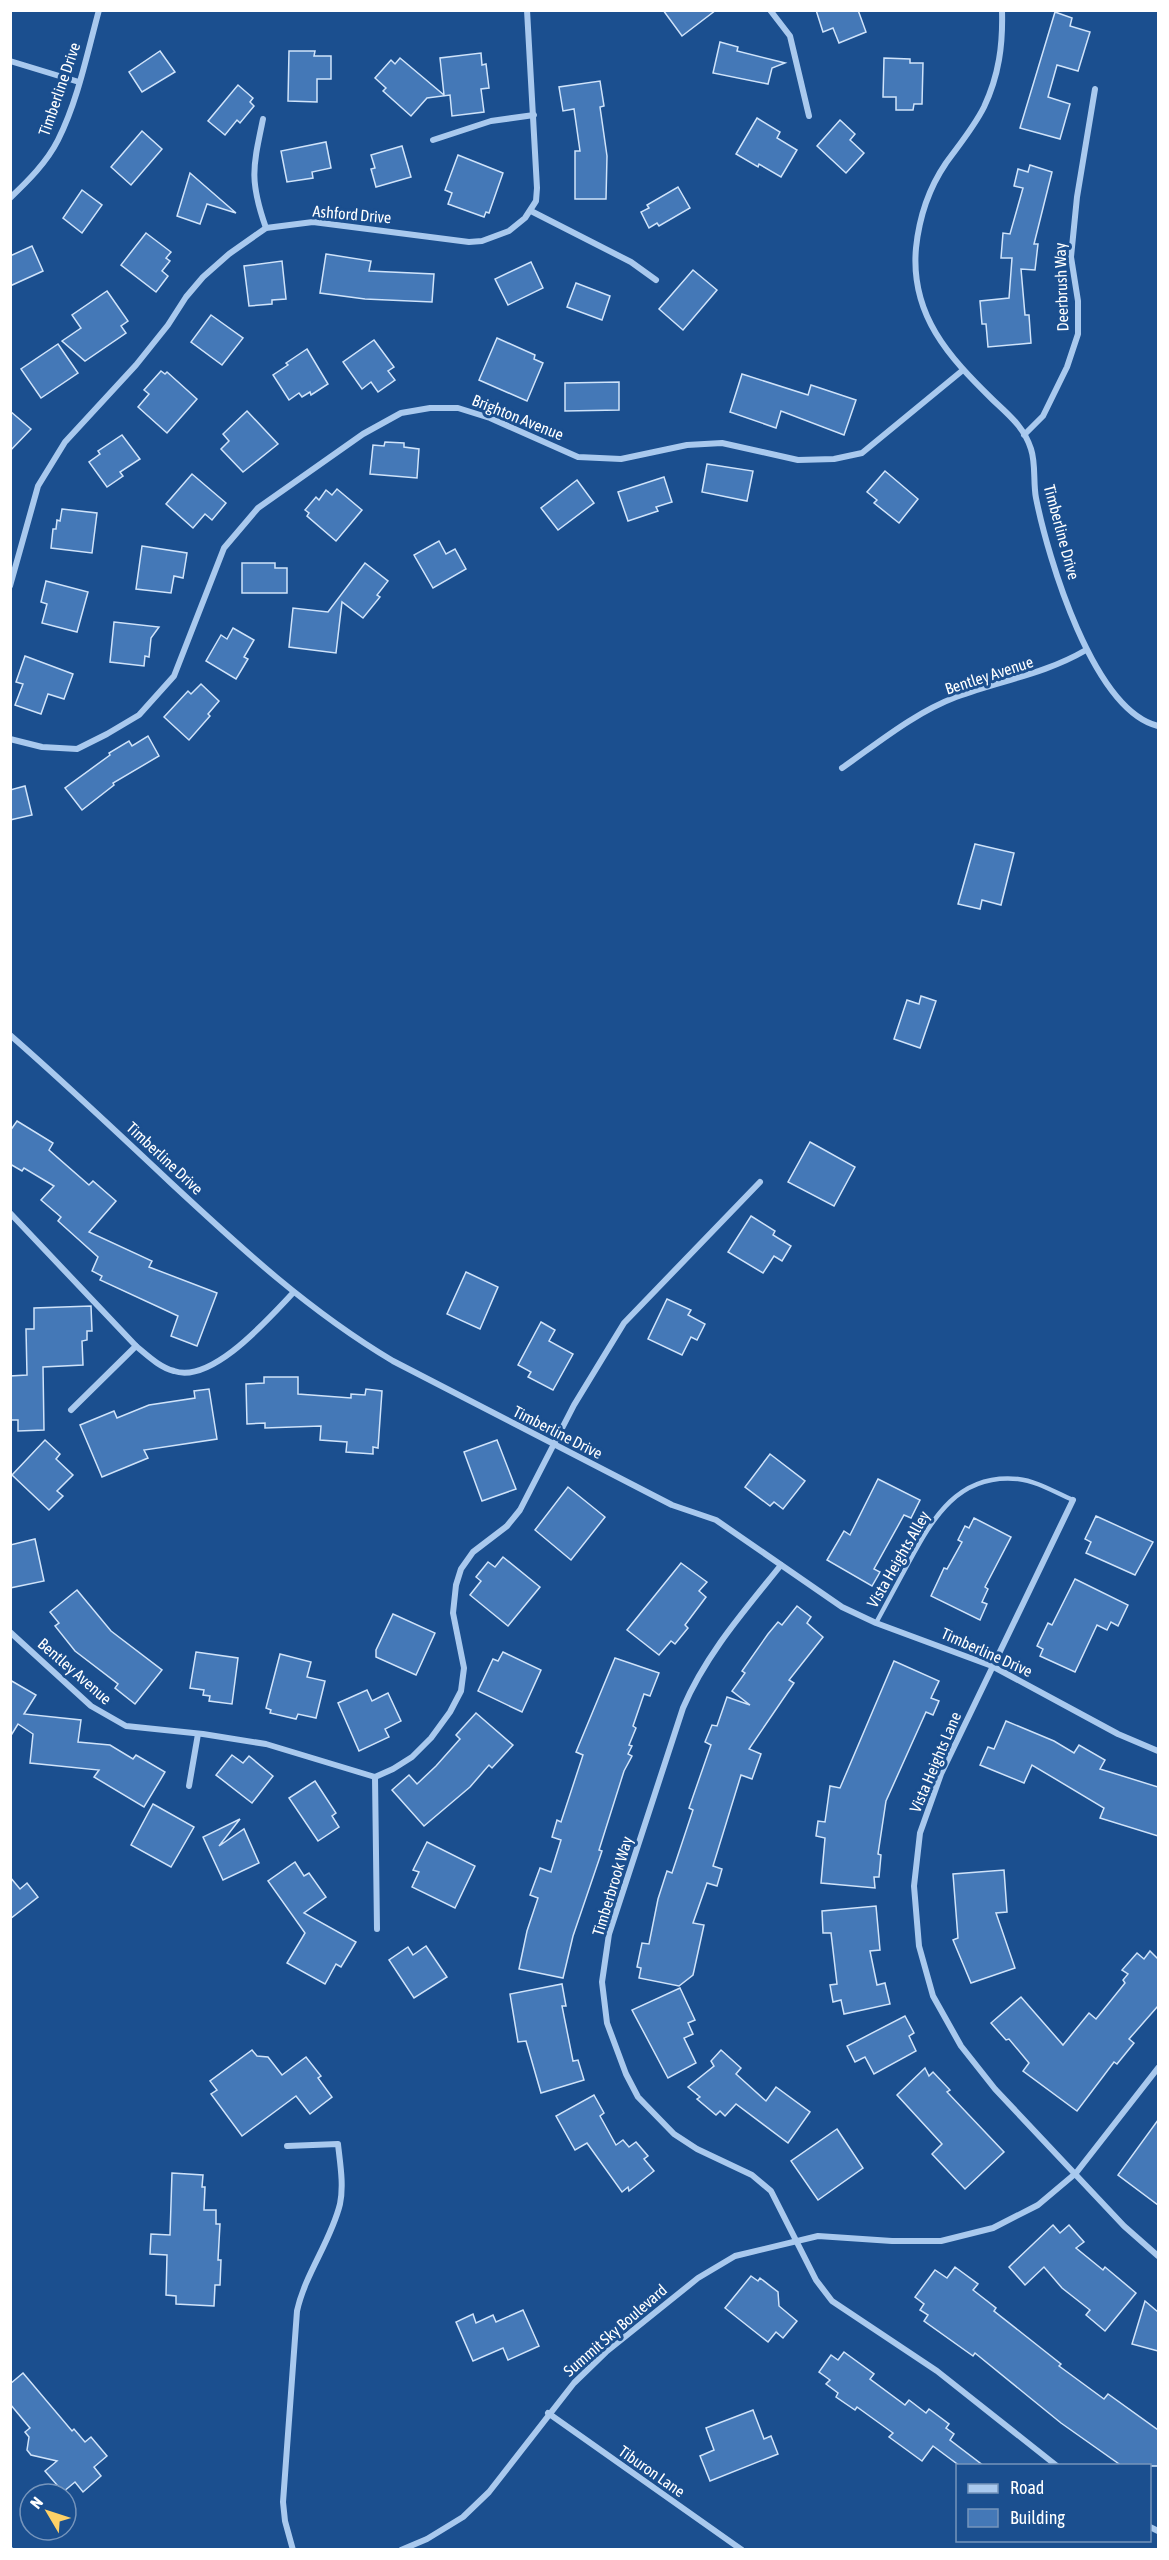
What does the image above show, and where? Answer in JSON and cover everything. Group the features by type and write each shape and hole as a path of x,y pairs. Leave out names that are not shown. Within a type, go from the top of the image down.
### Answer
{"street":[{"name":"Timberline Drive","path":"10,198 33,176 57,141 79,82 99,10"},
{"path":"527,10 537,188 531,211 631,262 656,280"},
{"path":"770,10 790,36 809,116"},
{"name":"Timberline Drive","path":"1002,10 1001,55 992,89 971,129 934,183 926,205 916,250 919,295 926,315 945,349 963,370 1018,422 1031,449 1036,498 1054,562 1086,650 1107,686 1122,704 1137,716 1158,726"},
{"path":"10,61 79,82"},
{"name":"Deerbrush Way","path":"1024,435 1043,416 1067,367 1078,334 1078,301 1071,257 1077,197 1095,89"},
{"path":"433,140 491,121 534,115"},
{"path":"10,586 38,486 65,442 136,365 203,276 266,228 257,203 253,176 263,119"},
{"name":"Ashford Drive","path":"266,228 313,222 469,242 482,241 509,231 531,211"},
{"name":"Brighton Avenue","path":"10,739 42,747 77,748 108,734 139,715 174,676 224,548 258,508 363,434 401,413 430,408 458,408 490,418 578,457 621,459 687,445 722,443 798,460 834,459 862,453 963,370"},
{"name":"Bentley Avenue","path":"842,768 920,714 956,698 1035,675 1086,650"},
{"name":"Timberline Drive","path":"10,1035 257,1263 332,1323 393,1362 672,1505 716,1520 842,1607 876,1623 992,1666 1118,1734 1158,1751"},
{"path":"376,1929 375,1777 412,1757 450,1712 461,1690 464,1668 453,1613 456,1585 461,1569 472,1552 507,1526 520,1510 555,1446 574,1405 624,1323 760,1182"},
{"path":"10,1213 136,1346 155,1362 176,1372 197,1371 216,1362 253,1335 293,1293"},
{"path":"71,1410 136,1346"},
{"name":"Vista Heights Lane","path":"1073,1500 941,1774 920,1833 914,1886 919,1946 933,1996 961,2046 995,2089 1124,2226 1158,2256"},
{"name":"Timberbrook Way","path":"781,1565 711,1654 691,1688 609,1934 602,1982 608,2023 616,2051 639,2097 674,2134 697,2149 752,2175 771,2191 796,2243"},
{"name":"Bentley Avenue","path":"10,1632 91,1706 126,1726 266,1744 375,1777"},
{"path":"189,1786 198,1734"},
{"name":"Summit Sky Boulevard","path":"401,2550 427,2540 463,2517 489,2492 548,2413 574,2383 606,2352 698,2278 735,2256 796,2243 818,2235 892,2241 940,2241 993,2228 1038,2205 1076,2173 1158,2068"},
{"path":"287,2146 338,2144 341,2188 338,2212 303,2291 297,2311 283,2502 285,2521 293,2550"},
{"path":"796,2243 816,2280 832,2301 937,2371 1054,2464"},
{"name":"Tiburon Lane","path":"548,2413 742,2550"}],"lane":[{"name":"Vista Heights Alley","path":"876,1623 931,1522 951,1499 964,1491 988,1482 1017,1479 1032,1482 1073,1500"}],"building":[{"path":"663,10 716,10 682,36"},
{"path":"816,10 858,10 866,32 839,43 833,28 823,32"},
{"path":"1055,12 1072,18 1070,26 1090,32 1078,71 1057,65 1048,97 1070,104 1060,139 1020,128"},
{"path":"720,42 738,47 737,51 785,63 772,68 768,84 713,73"},
{"path":"160,51 175,72 142,92 129,72"},
{"path":"289,51 315,51 314,56 331,56 331,79 317,79 317,102 288,101"},
{"path":"481,53 482,65 486,64 489,88 481,89 484,112 452,116 450,95 427,98 411,116 383,91 386,88 375,78 391,60 395,64 400,58 444,95 440,58"},
{"path":"884,58 910,59 910,63 923,63 922,104 914,104 913,110 896,110 896,97 883,97"},
{"path":"600,81 604,106 600,107 607,156 606,199 575,199 575,151 580,151 574,109 563,111 559,87"},
{"path":"238,85 253,98 250,102 254,106 240,123 237,120 225,135 208,121"},
{"path":"757,118 780,132 777,138 797,150 781,177 736,154"},
{"path":"840,120 855,134 850,140 864,153 846,173 817,146"},
{"path":"142,131 162,149 131,185 111,167"},
{"path":"326,142 331,168 312,172 313,178 287,182 281,151"},
{"path":"402,146 411,177 376,187 371,169 375,168 371,155"},
{"path":"458,155 503,173 489,213 486,212 484,217 448,204 452,193 445,190"},
{"path":"1030,165 1052,172 1034,244 1038,244 1035,270 1021,269 1025,315 1029,315 1031,343 988,347 986,324 982,324 980,301 1009,298 1012,258 1001,258 1003,233 1010,234 1023,188 1014,186 1018,169 1028,172"},
{"path":"190,173 236,213 207,204 200,224 177,216"},
{"path":"678,187 690,208 659,226 657,223 649,228 641,212 649,208 647,205"},
{"path":"82,190 102,205 82,233 63,218"},
{"path":"146,233 171,252 166,258 170,261 162,271 168,276 156,292 121,265"},
{"path":"32,246 43,271 10,286 10,256"},
{"path":"326,254 371,261 369,271 434,274 432,302 365,299 320,293"},
{"path":"282,261 286,299 272,300 272,304 249,306 244,266"},
{"path":"531,262 543,288 508,305 495,279"},
{"path":"693,270 717,290 683,330 659,309"},
{"path":"576,283 610,296 602,320 567,307"},
{"path":"107,291 128,321 121,326 126,333 85,361 62,341 81,328 72,315"},
{"path":"211,315 243,338 222,365 191,342"},
{"path":"497,338 535,355 534,359 543,363 527,401 479,380"},
{"path":"374,340 394,367 388,371 395,380 378,392 371,382 362,389 343,362"},
{"path":"58,344 78,373 41,398 21,369"},
{"path":"307,349 328,384 311,395 310,392 302,397 299,393 289,400 273,375"},
{"path":"161,371 165,374 167,372 197,399 167,433 138,407 149,394 144,390"},
{"path":"742,374 808,395 811,385 856,400 844,435 781,411 776,428 730,412"},
{"path":"619,382 619,410 565,411 565,383"},
{"path":"10,411 31,429 10,451"},
{"path":"247,411 278,444 243,472 221,449 229,441 223,434"},
{"path":"122,435 140,459 120,472 123,476 107,487 89,462 100,454 98,451"},
{"path":"385,442 404,443 404,447 419,449 417,478 370,474 373,445 384,446"},
{"path":"707,464 753,471 747,501 702,492"},
{"path":"885,471 918,499 899,523 874,503 877,500 867,492"},
{"path":"192,474 226,503 212,520 205,514 193,528 166,504"},
{"path":"664,477 672,502 656,507 658,511 628,521 618,492"},
{"path":"577,480 594,503 558,530 541,508"},
{"path":"337,489 362,510 336,541 307,516 309,513 305,510 316,497 319,500 326,490 332,495"},
{"path":"62,509 97,513 92,553 51,548 53,529 56,529 57,520 60,521"},
{"path":"439,541 446,554 455,549 466,569 433,588 414,555"},
{"path":"142,546 187,553 183,578 174,576 171,593 136,589"},
{"path":"242,563 275,563 275,568 287,568 287,593 242,593"},
{"path":"365,563 388,581 377,595 380,597 363,618 342,602 336,653 289,647 293,608 328,612"},
{"path":"46,581 88,592 77,632 42,623 47,604 41,602"},
{"path":"114,622 159,627 151,638 149,657 145,656 144,666 110,662"},
{"path":"233,628 254,640 244,657 248,659 236,679 206,661 221,635 227,639"},
{"path":"25,656 73,674 64,699 48,694 41,714 15,705 23,684 16,682"},
{"path":"201,684 219,701 208,714 210,716 189,740 164,717 188,691 191,694"},
{"path":"148,736 159,756 113,783 114,785 82,810 65,788 110,755 109,753 129,741 132,746"},
{"path":"25,786 32,815 10,820 10,790"},
{"path":"975,844 1014,853 1001,905 982,900 980,909 958,904"},
{"path":"921,996 936,1001 920,1048 894,1039 907,1000 919,1004"},
{"path":"17,1121 53,1143 49,1150 89,1185 93,1181 116,1201 89,1232 152,1261 149,1267 217,1293 197,1346 171,1336 178,1316 100,1280 102,1276 92,1271 98,1257 58,1221 61,1217 41,1200 54,1186 24,1168 22,1171 10,1164 10,1131"},
{"path":"810,1142 855,1167 834,1206 788,1182"},
{"path":"751,1216 775,1231 773,1235 791,1246 782,1261 774,1256 763,1273 728,1252"},
{"path":"466,1272 498,1287 480,1329 447,1314"},
{"path":"667,1299 691,1310 688,1315 705,1324 697,1340 691,1337 682,1355 648,1339"},
{"path":"91,1306 92,1331 87,1331 87,1340 82,1341 83,1365 43,1367 44,1430 18,1431 18,1420 10,1420 10,1376 27,1375 26,1329 34,1329 34,1308"},
{"path":"541,1322 555,1330 549,1341 573,1354 553,1390 528,1377 531,1372 518,1365"},
{"path":"264,1377 298,1377 298,1394 351,1398 351,1394 365,1395 366,1389 382,1391 378,1448 373,1447 373,1454 346,1452 347,1442 320,1440 321,1426 265,1428 265,1423 247,1424 246,1384 264,1383"},
{"path":"209,1389 217,1439 144,1450 148,1458 102,1477 80,1425 114,1411 117,1418 149,1405 195,1398 194,1391"},
{"path":"45,1440 60,1454 56,1459 73,1475 57,1491 63,1496 49,1510 12,1475"},
{"path":"497,1440 516,1489 482,1501 464,1452"},
{"path":"770,1454 805,1481 783,1509 774,1502 770,1506 745,1487"},
{"path":"878,1479 920,1500 911,1518 904,1515 874,1569 880,1572 872,1586 827,1560 844,1531 850,1535"},
{"path":"568,1487 605,1517 571,1560 535,1530"},
{"path":"1096,1516 1153,1542 1135,1575 1086,1553 1091,1542 1085,1539"},
{"path":"974,1518 1011,1537 985,1587 988,1589 982,1602 987,1604 980,1620 931,1596 944,1568 947,1569 962,1542 958,1540 965,1526 969,1528"},
{"path":"35,1539 44,1581 10,1588 10,1545"},
{"path":"503,1557 540,1587 508,1626 470,1595 481,1581 476,1577 488,1562 495,1567"},
{"path":"681,1563 707,1582 699,1591 706,1597 685,1625 688,1628 675,1644 671,1641 659,1655 627,1630"},
{"path":"1075,1579 1128,1605 1118,1626 1111,1622 1107,1630 1097,1625 1075,1672 1040,1656 1043,1649 1037,1646 1048,1623 1052,1625"},
{"path":"77,1590 111,1631 162,1670 135,1704 115,1688 118,1684 75,1651 55,1626 59,1623 50,1612"},
{"path":"797,1606 811,1617 807,1623 823,1637 789,1680 794,1683 749,1749 761,1754 752,1779 741,1775 713,1866 722,1869 717,1886 707,1883 693,1923 704,1925 693,1975 679,1986 639,1978 641,1968 637,1967 642,1943 649,1944 658,1899 667,1871 672,1873 693,1810 689,1808 711,1745 705,1742 712,1725 717,1726 727,1697 750,1705 732,1691 745,1673 742,1671 768,1634 778,1622 782,1625"},
{"path":"393,1614 435,1633 416,1675 376,1657 376,1650"},
{"path":"196,1652 238,1658 232,1704 209,1701 210,1696 203,1695 204,1690 190,1688"},
{"path":"503,1652 541,1670 522,1712 478,1691 493,1659 498,1661"},
{"path":"280,1654 311,1662 307,1677 325,1681 316,1718 298,1714 296,1719 270,1713 271,1710 266,1708"},
{"path":"615,1658 659,1673 650,1696 644,1694 633,1726 636,1728 628,1754 632,1756 624,1771 599,1850 602,1851 573,1936 563,1978 519,1969 527,1931 538,1898 530,1895 540,1868 551,1872 561,1840 552,1837 557,1820 561,1822 583,1755 576,1752"},
{"path":"894,1661 939,1681 931,1698 939,1701 933,1715 926,1712 886,1801 878,1854 881,1855 879,1877 874,1877 875,1888 821,1883 825,1838 816,1836 818,1821 825,1822 830,1786 840,1788"},
{"path":"10,1680 36,1695 24,1714 81,1720 78,1742 110,1745 133,1759 136,1755 165,1772 144,1807 94,1777 99,1770 30,1763 33,1734 18,1724 10,1737"},
{"path":"367,1690 372,1701 388,1693 401,1721 385,1729 389,1737 359,1751 338,1703"},
{"path":"476,1713 513,1745 492,1768 489,1765 470,1787 424,1826 392,1790 409,1775 417,1784 460,1739 456,1735"},
{"path":"1006,1721 1054,1741 1074,1753 1079,1745 1105,1760 1100,1769 1158,1787 1158,1836 1100,1818 1104,1808 1032,1765 1024,1783 980,1765 988,1747 994,1749"},
{"path":"232,1755 243,1763 249,1756 273,1776 252,1803 216,1775"},
{"path":"315,1781 336,1813 332,1816 339,1827 318,1841 289,1798"},
{"path":"153,1804 194,1827 171,1867 131,1845"},
{"path":"240,1819 219,1846 244,1829 259,1863 223,1880 203,1837"},
{"path":"427,1842 475,1866 455,1908 412,1887 419,1872 413,1870"},
{"path":"295,1862 304,1876 309,1873 326,1897 304,1913 356,1942 341,1967 336,1964 325,1984 287,1963 305,1933 268,1881"},
{"path":"1004,1870 1007,1912 996,1913 1015,1968 971,1983 953,1940 958,1938 953,1874"},
{"path":"10,1877 20,1889 27,1883 38,1897 10,1919"},
{"path":"876,1906 880,1950 870,1951 877,1985 885,1983 890,2004 844,2014 841,2000 833,2002 830,1985 837,1984 831,1933 823,1933 822,1911"},
{"path":"426,1946 447,1977 414,1998 389,1960 408,1947 413,1955"},
{"path":"1150,1951 1158,1959 1158,2006 1129,2039 1134,2043 1117,2064 1114,2062 1077,2111 1023,2071 1029,2063 1009,2039 1006,2040 991,2023 1021,1997 1063,2045 1089,2013 1096,2019 1125,1983 1123,1980 1128,1974 1122,1970 1137,1953 1144,1959"},
{"path":"562,1984 566,2006 562,2006 573,2061 578,2060 584,2080 541,2093 526,2041 518,2042 510,1994"},
{"path":"680,1988 695,2020 688,2023 693,2034 684,2038 696,2063 668,2078 632,2010"},
{"path":"905,2016 914,2033 909,2036 916,2051 874,2074 865,2057 855,2062 847,2046"},
{"path":"252,2050 257,2056 268,2057 282,2075 306,2057 321,2076 318,2078 332,2097 310,2114 296,2096 242,2136 211,2094 217,2090 210,2081"},
{"path":"721,2050 741,2068 736,2074 766,2101 776,2087 810,2112 788,2143 736,2104 725,2116 720,2111 716,2115 697,2099 700,2097 688,2087 714,2066 711,2061"},
{"path":"925,2068 929,2076 933,2072 950,2090 947,2092 1004,2152 965,2189 932,2154 942,2144 897,2095"},
{"path":"594,2095 604,2113 600,2116 616,2145 623,2140 629,2147 636,2142 648,2156 644,2159 654,2171 629,2191 628,2187 622,2192 587,2143 575,2150 556,2116"},
{"path":"1158,2120 1158,2205 1118,2175"},
{"path":"837,2129 863,2168 818,2200 791,2161"},
{"path":"172,2173 203,2175 204,2210 216,2210 216,2224 220,2224 218,2260 221,2260 220,2285 215,2285 214,2306 176,2304 176,2296 166,2295 167,2255 150,2254 151,2234 170,2235"},
{"path":"1053,2225 1060,2233 1069,2225 1084,2242 1076,2248 1103,2270 1105,2267 1136,2293 1105,2331 1086,2315 1090,2310 1062,2288 1044,2267 1025,2285 1009,2267"},
{"path":"955,2267 978,2284 973,2290 996,2308 994,2311 1061,2364 1059,2366 1104,2399 1108,2394 1158,2430 1158,2466 1119,2464 1061,2423 975,2353 973,2356 924,2321 928,2315 920,2310 924,2304 915,2297 935,2270 947,2278"},
{"path":"751,2276 758,2281 760,2278 778,2292 779,2306 797,2321 783,2338 776,2332 768,2342 725,2308"},
{"path":"1145,2301 1158,2312 1158,2351 1132,2344"},
{"path":"523,2310 539,2346 508,2360 503,2348 473,2361 456,2322 473,2314 476,2323 493,2315 496,2322"},
{"path":"844,2352 874,2374 870,2379 905,2405 909,2400 926,2413 929,2409 949,2424 946,2428 954,2434 950,2440 981,2464 957,2464 933,2446 922,2461 889,2437 893,2433 857,2407 855,2410 836,2397 838,2393 826,2384 830,2380 819,2372 831,2355 838,2360"},
{"path":"23,2373 72,2431 74,2429 85,2442 91,2437 107,2456 94,2467 101,2476 83,2492 78,2482 54,2482 45,2471 57,2461 31,2455 27,2450 29,2437 25,2432 30,2428 10,2404 10,2384"},
{"path":"753,2410 764,2439 771,2436 778,2454 710,2481 700,2456 714,2450 706,2428"}]}
